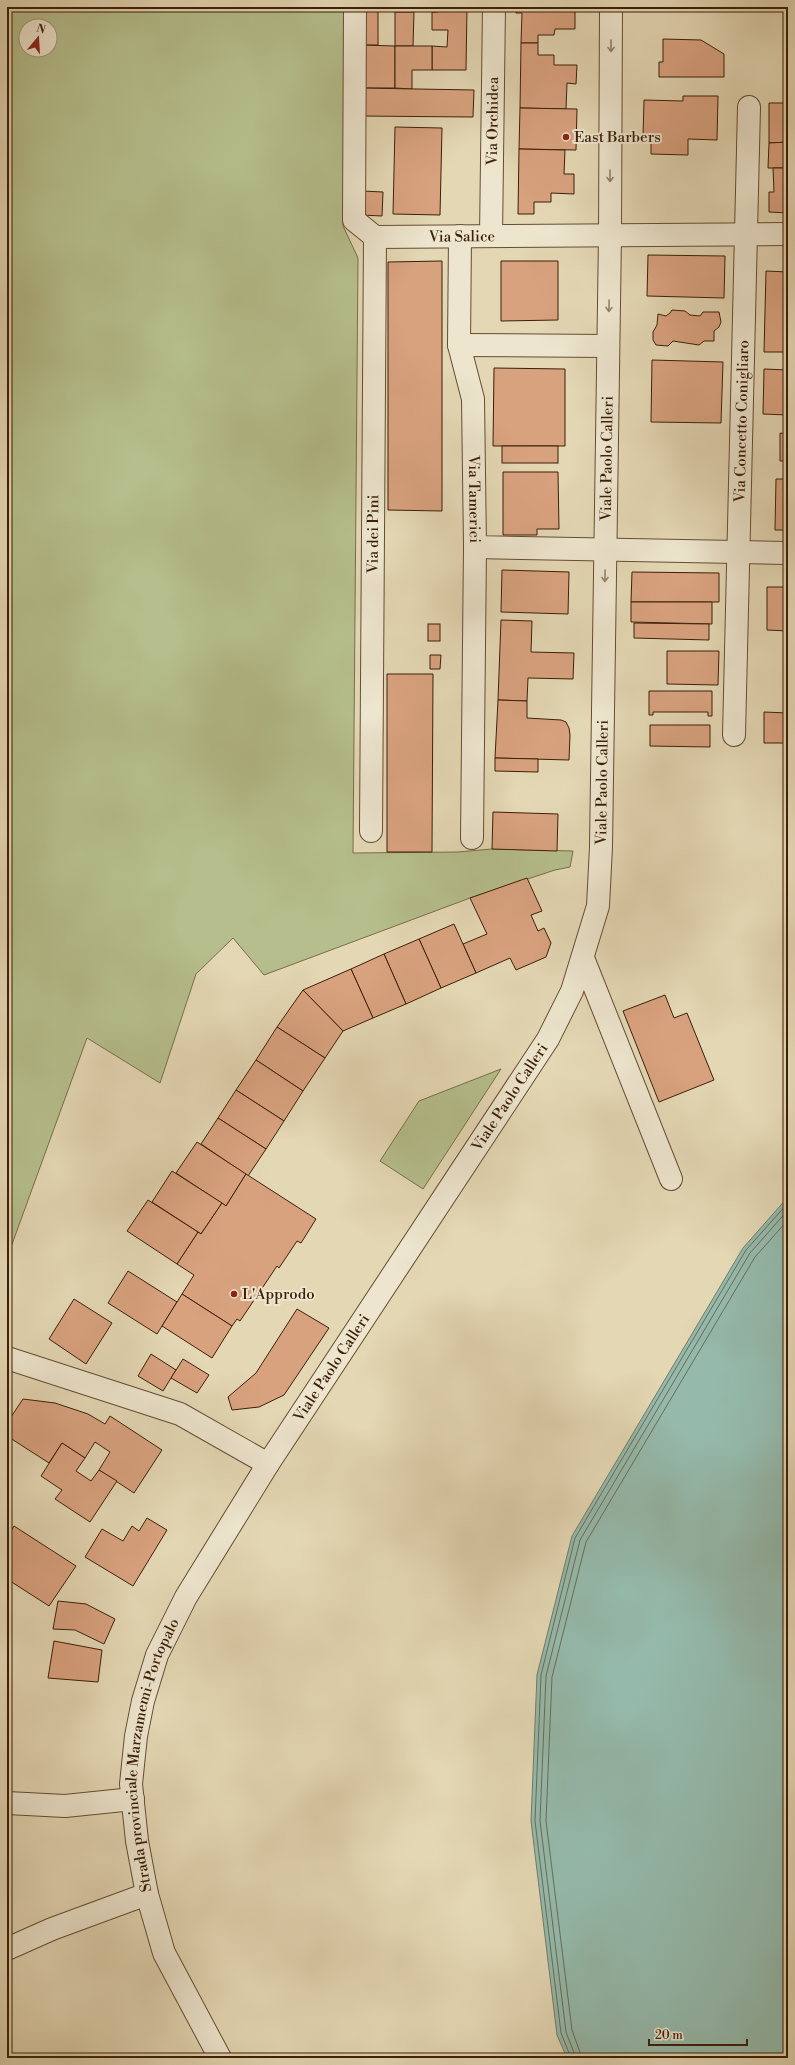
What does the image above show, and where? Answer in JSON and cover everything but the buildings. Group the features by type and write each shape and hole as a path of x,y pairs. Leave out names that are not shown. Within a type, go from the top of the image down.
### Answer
{"street":[{"path":"355,7 354,220 374,236"},
{"name":"Via Orchidea","path":"491,236 494,7"},
{"name":"Viale Paolo Calleri","path":"268,1464 548,1039 572,991 598,906 601,847 610,235 611,7"},
{"name":"Via Concetto Conigliaro","path":"734,735 749,107"},
{"name":"Via Salice","path":"374,236 788,234"},
{"name":"Via dei Pini","path":"371,831 374,236"},
{"name":"Via Tamerici","path":"460,236 459,345 473,399 475,547 788,553"},
{"path":"459,345 608,346"},
{"path":"472,838 475,547"},
{"path":"583,958 671,1179"},
{"path":"7,1358 180,1414 268,1464"},
{"name":"Strada provinciale Marzamemi-Portopalo","path":"220,2058 164,1953 147,1894 137,1841 131,1784 136,1736 143,1701 157,1655 186,1597 268,1464"},
{"path":"7,1803 65,1806 133,1799"},
{"path":"7,1949 52,1928 147,1894"}],"green space":[{"path":"7,7 347,7 349,99 343,226 358,258 353,853 458,852 492,849 573,851 570,867 555,870 470,898 264,975 233,938 196,974 160,1083 87,1038 7,1258"},
{"path":"501,1069 423,1189 380,1161 419,1101"}],"water":[{"path":"788,1197 788,2058 567,2058 557,2035 531,1821 537,1675 572,1536 743,1248"}],"place":[{"name":"East Barbers","path":"566,137"},
{"name":"L'Approdo","path":"234,1294"}]}
